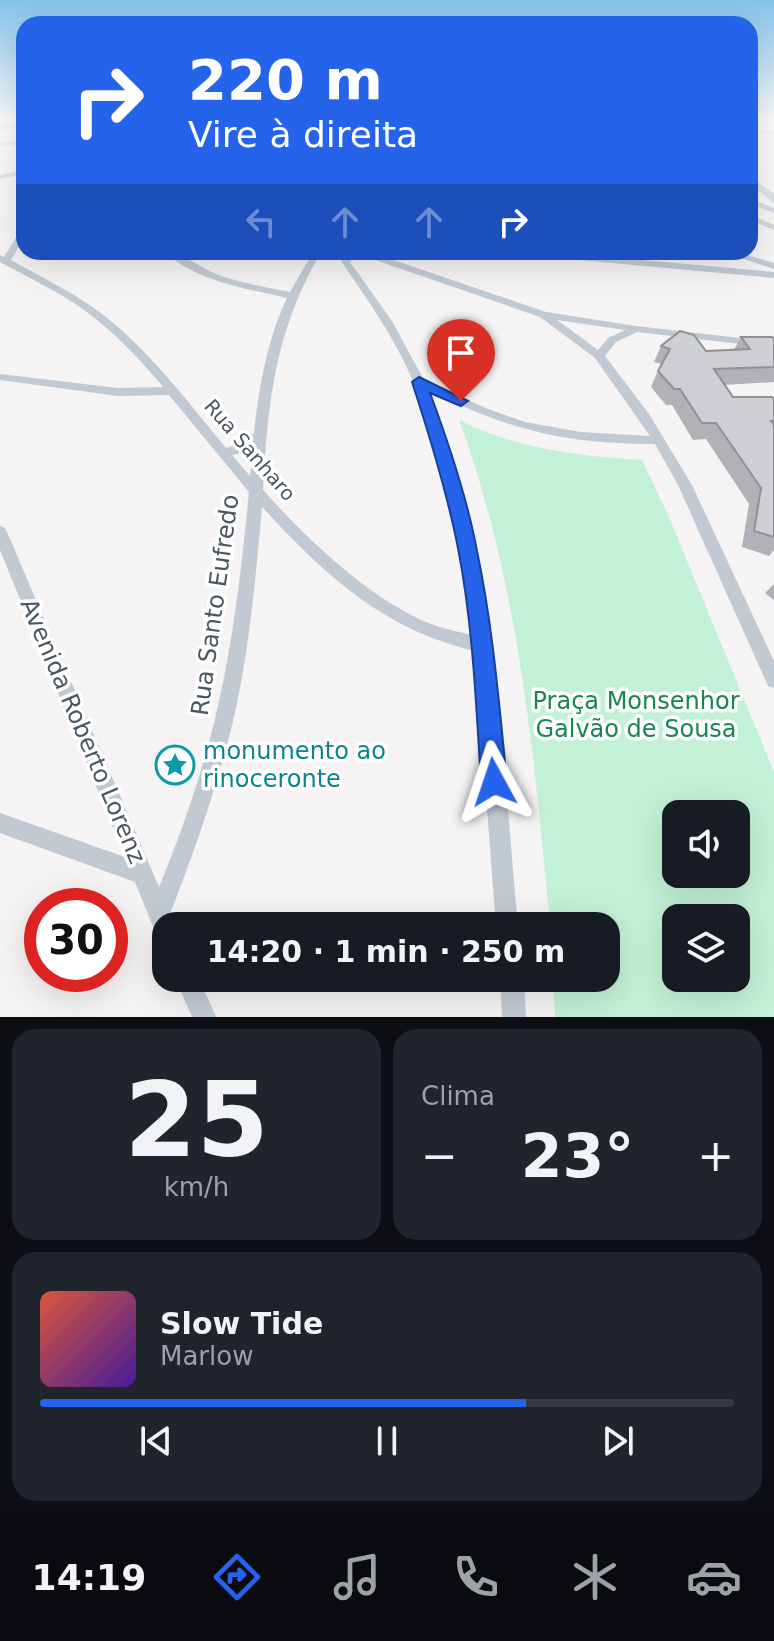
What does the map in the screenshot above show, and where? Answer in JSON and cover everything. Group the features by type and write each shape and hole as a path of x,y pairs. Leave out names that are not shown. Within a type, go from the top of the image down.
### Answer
{"main road":[{"path":"758,186 774,200"}],"street":[{"path":"3,260 16,242"},
{"name":"Rua Sanharo","path":"3,260 97,314 124,338 173,391 256,491 322,557 381,605 421,627 483,645"},
{"path":"181,260 196,270 218,278 293,296"},
{"name":"Rua Santo Eufredo","path":"165,912 205,794 224,722 240,637 266,373 293,296 313,260"},
{"path":"348,260 377,305 419,382 455,493 483,645 506,912"},
{"path":"384,260 544,315 774,345"},
{"path":"612,260 774,275"},
{"path":"544,315 599,356 659,440 685,485 774,680"},
{"path":"599,356 603,347 612,340 636,329"},
{"path":"0,377 118,392 173,391"},
{"path":"0,390 17,380"},
{"path":"419,382 504,420 531,428 589,438 659,440"},
{"path":"223,453 244,448 259,436"},
{"name":"Avenida Roberto Lorenz","path":"2,541 158,912"},
{"path":"0,823 142,874"},
{"path":"193,992 204,1017"},
{"path":"513,992 514,1017"}],"green space":[{"name":"Praça Monsenhor Galvão de Sousa","path":"459,420 503,438 548,449 642,460 669,517 774,772 774,1017 555,1017 554,992 620,992 620,912 549,912 521,670 496,544"}],"building":[{"path":"680,331 694,335 706,351 750,349 741,337 774,338 774,367 714,369 733,397 774,399 774,421 771,421 774,425 774,537 754,531 761,488 716,423 702,423 680,389 674,389 658,371 670,349 661,346"}],"place":[{"name":"monumento ao rinoceronte","path":"175,765"}],"route":[{"path":"461,401 419,382 455,493 467,548 483,645 494,782"}]}
